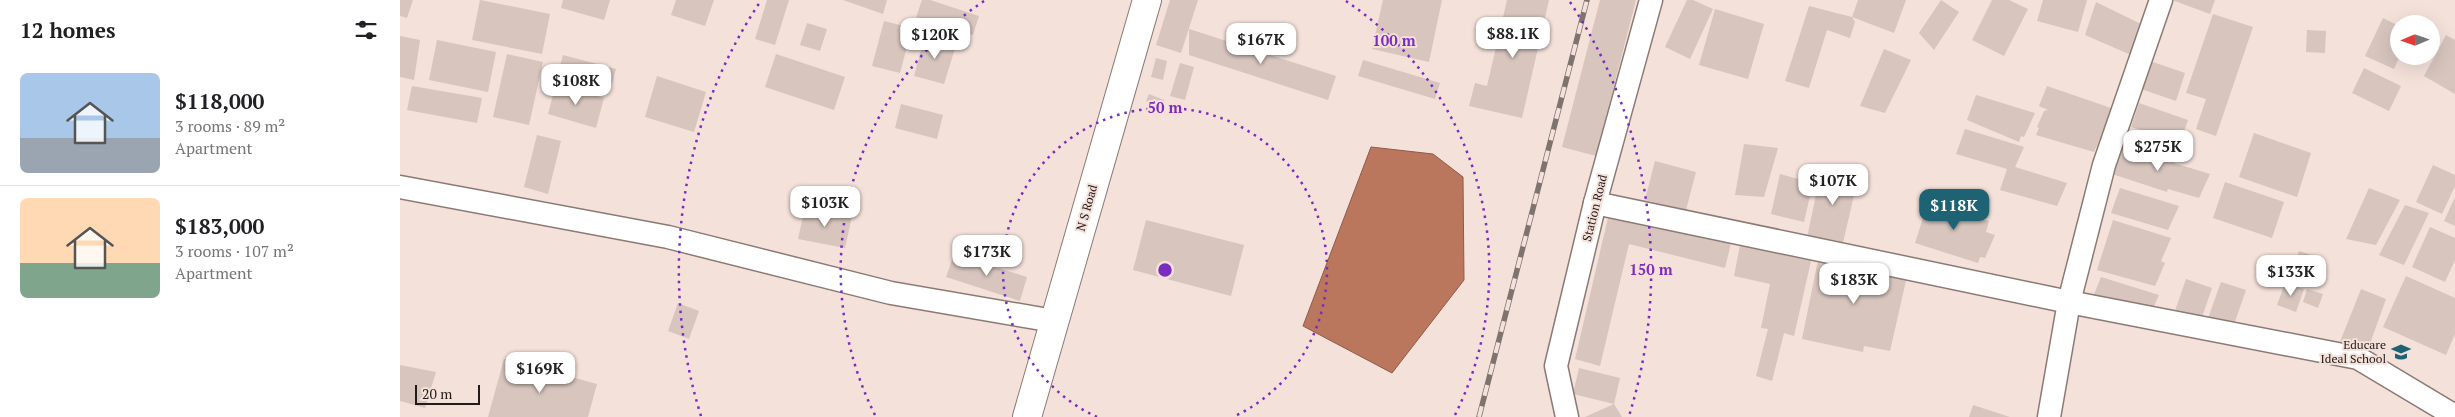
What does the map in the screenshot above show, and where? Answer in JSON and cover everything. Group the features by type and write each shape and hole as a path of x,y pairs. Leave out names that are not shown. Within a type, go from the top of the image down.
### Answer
{"main road":[{"name":"N S Road","path":"1027,417 1147,0"}],"street":[{"name":"Station Road","path":"1567,417 1556,366 1595,203 1651,0"},
{"path":"2049,417 2069,302 2104,165 2161,0"},
{"path":"400,187 668,237 891,293 1054,321"},
{"path":"1595,203 2069,302 2358,358 2455,416"}],"shaded area":[{"path":"1371,147 1433,154 1463,177 1464,280 1392,373 1303,326"}],"building":[{"path":"400,0 413,0 407,18 400,16"},
{"path":"480,0 550,14 542,54 472,40"},
{"path":"563,0 610,0 604,20 561,8"},
{"path":"676,0 714,0 705,26 671,15"},
{"path":"767,0 789,0 775,45 755,39"},
{"path":"843,0 887,0 883,14"},
{"path":"922,0 930,0 979,16 973,35 916,17"},
{"path":"1170,0 1198,0 1181,53 1156,45"},
{"path":"1383,0 1442,0 1429,62 1372,49"},
{"path":"1507,0 1549,0 1522,118 1469,106 1475,83 1487,86"},
{"path":"1600,0 1636,0 1596,156 1562,147"},
{"path":"1687,0 1693,0 1713,9 1690,59 1665,47"},
{"path":"1858,0 1906,0 1894,33 1852,17"},
{"path":"1941,0 1959,12 1934,50 1919,33"},
{"path":"1992,0 2009,0 2028,9 2004,56 1972,40"},
{"path":"2043,0 2087,0 2078,32 2037,21"},
{"path":"2172,0 2215,0 2210,14"},
{"path":"2096,2 2141,24 2131,55 2085,35"},
{"path":"1809,6 1852,17 1855,22 1850,38 1827,30 1809,88 1785,81"},
{"path":"1715,9 1764,24 1748,79 1699,65"},
{"path":"2213,14 2253,27 2216,136 2196,129 2206,99 2186,93"},
{"path":"2383,18 2390,22 2390,65 2396,65 2394,69 2365,56"},
{"path":"884,21 912,28 900,73 872,66"},
{"path":"807,23 827,29 820,51 800,45"},
{"path":"1189,29 1336,76 1328,100 1189,55"},
{"path":"2307,30 2326,31 2325,53 2306,52"},
{"path":"2446,35 2455,40 2455,94 2424,76 2430,65 2440,65 2440,46"},
{"path":"400,36 420,40 414,80 400,77"},
{"path":"925,36 956,45 944,84 914,76"},
{"path":"437,40 496,52 488,92 429,80"},
{"path":"1884,49 1911,60 1885,113 1860,106"},
{"path":"507,54 543,62 529,125 493,117"},
{"path":"776,54 845,77 834,110 765,87"},
{"path":"563,55 616,69 610,91 557,77"},
{"path":"1156,58 1167,61 1163,80 1151,77"},
{"path":"1363,60 1440,83 1435,99 1358,76"},
{"path":"2150,61 2185,73 2176,101 2141,89"},
{"path":"1180,63 1194,67 1185,100 1170,96"},
{"path":"2364,68 2401,86 2389,111 2352,93"},
{"path":"657,76 706,92 694,132 645,117"},
{"path":"556,84 604,98 596,128 548,114"},
{"path":"412,86 482,98 477,123 407,110"},
{"path":"2047,86 2114,109 2094,152 2036,135 2039,128 2037,127 2044,111 2048,110 2039,106"},
{"path":"1149,94 1164,100 1161,108 1146,101"},
{"path":"1976,95 2035,113 2024,137 2021,136 2019,142 1967,120"},
{"path":"2139,103 2188,120 2180,143 2131,127"},
{"path":"901,104 943,115 937,139 895,128"},
{"path":"1965,129 2024,147 2015,167 2067,183 2057,206 2000,190 2007,169 1956,154"},
{"path":"2254,133 2311,153 2297,197 2239,177"},
{"path":"537,135 561,141 548,194 524,187"},
{"path":"1744,144 1778,148 1764,197 1735,195"},
{"path":"2117,144 2175,159 2174,163 2210,174 2199,198 2168,189 2167,192 2112,174"},
{"path":"1655,161 1696,172 1686,210 1645,200"},
{"path":"2433,165 2455,175 2455,186 2442,214 2416,202"},
{"path":"1822,166 1859,174 1842,247 1807,238"},
{"path":"1780,174 1813,183 1804,222 1771,214"},
{"path":"2225,182 2284,202 2272,238 2213,218"},
{"path":"2120,188 2179,206 2168,230 2111,213"},
{"path":"2369,188 2400,200 2376,245 2346,239"},
{"path":"1931,193 1955,198 1951,209 1989,221 1986,232 1995,235 1985,258 1980,257 1978,263 1915,243"},
{"path":"2455,197 2455,226 2444,221"},
{"path":"2405,205 2429,213 2404,265 2379,255"},
{"path":"805,207 852,216 845,248 798,239"},
{"path":"1610,209 1732,239 1725,268 1629,244 1600,366 1575,359"},
{"path":"1146,220 1244,245 1231,296 1133,270"},
{"path":"2113,220 2171,238 2161,261 2165,263 2155,286 2097,270"},
{"path":"2430,227 2455,238 2455,260 2445,282 2412,267"},
{"path":"1740,245 1811,261 1794,336 1784,333 1772,381 1756,376 1768,329 1761,328 1770,284 1734,276"},
{"path":"2299,251 2320,258 2311,286 2290,279"},
{"path":"954,254 1027,277 1020,301 946,277"},
{"path":"1819,255 1908,272 1890,351 1864,346 1863,352 1802,339"},
{"path":"2406,276 2455,298 2455,334 2446,355 2383,327"},
{"path":"2101,277 2159,295 2149,318 2091,302"},
{"path":"2186,279 2212,288 2200,323 2174,314"},
{"path":"2221,282 2246,290 2232,330 2207,321"},
{"path":"2285,283 2304,289 2296,312 2277,305"},
{"path":"2307,289 2323,294 2318,308 2303,302"},
{"path":"2361,289 2386,299 2368,349 2340,342"},
{"path":"678,303 699,311 689,339 668,331"},
{"path":"504,359 597,384 588,417 488,417"},
{"path":"400,365 436,372 425,408 400,401"},
{"path":"1579,368 1620,378 1614,404 1573,394"},
{"path":"1614,404 1622,417 1585,417"},
{"path":"1973,405 2010,417 1969,417"}],"railway":[{"path":"1479,417 1587,0"}],"place":[{"name":"Educare Ideal School","path":"2401,352"}]}
